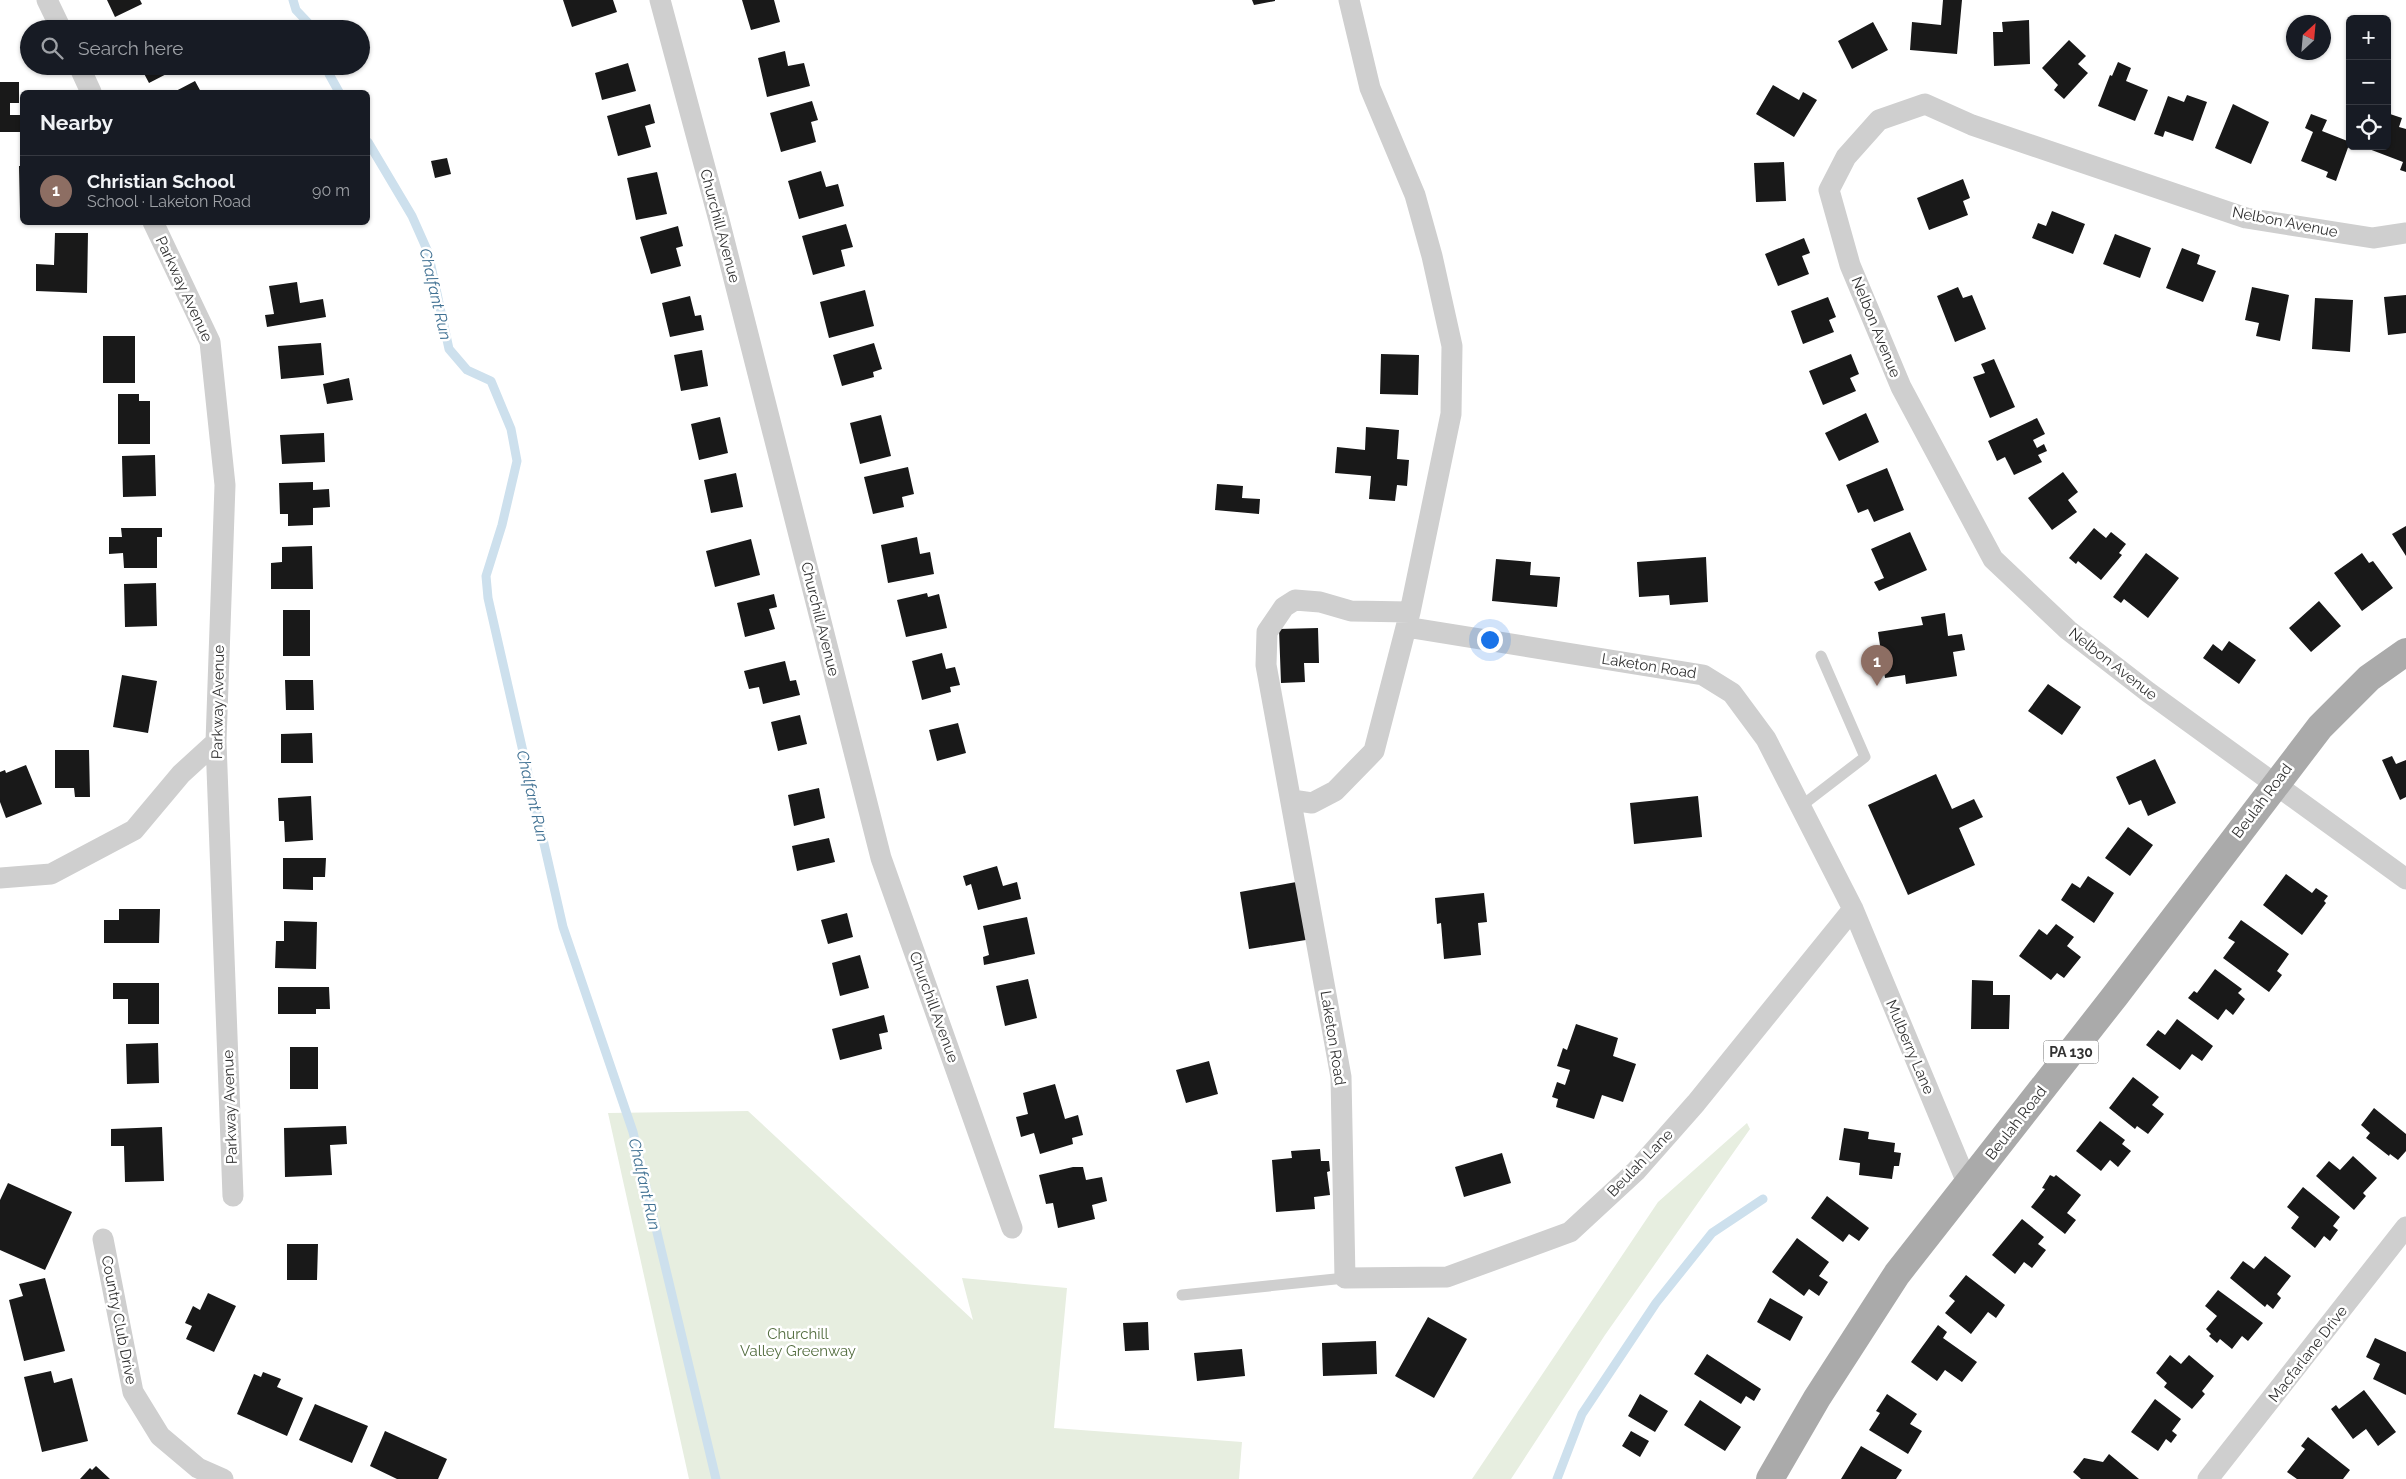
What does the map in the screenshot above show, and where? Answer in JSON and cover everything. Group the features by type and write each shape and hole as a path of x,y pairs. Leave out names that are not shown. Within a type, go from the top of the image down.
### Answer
{"main road":[{"name":"Beulah Road","path":"1770,1479 1817,1398 1897,1274 2115,996 2320,727 2369,678 2406,652"}],"street":[{"path":"47,0 57,20"},
{"name":"Churchill Avenue","path":"660,0 719,220 881,858 1012,1228"},
{"path":"1292,800 1312,803 1335,791 1374,751 1408,619 1451,414 1452,346 1432,256 1415,195 1370,88 1349,0"},
{"path":"83,75 90,90"},
{"name":"Nelbon Avenue","path":"2406,233 2373,238 2246,218 1972,125 1926,104 1879,120 1846,156 1830,190 1850,265 1901,387 1993,559 2068,630 2274,785 2406,878"},
{"name":"Parkway Avenue","path":"154,225 210,342 225,485 216,742 233,1196"},
{"name":"Laketon Road","path":"1345,1278 1341,1077 1292,800 1266,666 1267,632 1284,607 1295,600 1320,602 1351,611 1408,619 1703,675 1732,694 1766,739 1853,909"},
{"path":"0,878 51,874 134,830 181,774 216,742"},
{"name":"Mulberry Lane","path":"1853,909 1968,1185"},
{"name":"Beulah Lane","path":"1345,1278 1447,1277 1570,1232 1636,1171 1696,1103 1853,909"},
{"name":"Macfarlane Drive","path":"2208,1479 2406,1227"},
{"name":"Country Club Drive","path":"103,1239 133,1392 160,1436 198,1468 223,1479"}],"lane":[{"path":"1800,806 1865,757 1821,656"},
{"path":"1182,1294 1345,1278"}],"green space":[{"name":"Churchill Valley Greenway","path":"748,1111 973,1320 962,1278 1067,1288 1054,1428 1242,1442 1239,1479 689,1479 608,1113"},
{"path":"1747,1123 1750,1129 1605,1335 1511,1479 1472,1479 1658,1202"}],"building":[{"path":"107,0 140,0 142,4 115,17"},
{"path":"563,0 613,0 617,12 572,27"},
{"path":"742,0 774,0 780,22 751,30"},
{"path":"1252,0 1275,0 1275,1 1254,5"},
{"path":"1943,0 1962,0 1957,54 1910,50 1912,22 1941,25"},
{"path":"2029,20 2030,64 1994,66 1993,32 2003,32 2002,22"},
{"path":"1873,22 1888,50 1852,69 1838,41"},
{"path":"2069,40 2086,56 2078,64 2088,73 2064,99 2054,90 2058,85 2042,68"},
{"path":"785,51 788,66 804,63 810,86 767,97 758,58"},
{"path":"2118,62 2131,68 2126,81 2148,90 2135,121 2098,106 2110,75 2112,76"},
{"path":"628,63 636,91 602,100 595,73"},
{"path":"145,75 164,75 149,83"},
{"path":"195,81 200,90 178,90"},
{"path":"0,82 19,82 19,103 10,103 10,115 20,115 20,132 0,132"},
{"path":"1773,85 1799,100 1803,92 1817,100 1794,137 1756,114"},
{"path":"2187,95 2207,102 2193,141 2165,131 2163,137 2154,134 2168,96 2184,102"},
{"path":"812,101 818,120 811,122 816,142 781,152 770,113"},
{"path":"650,104 655,123 645,126 651,147 618,156 607,116"},
{"path":"2233,104 2269,122 2251,164 2215,148"},
{"path":"2311,114 2327,120 2322,131 2346,140 2347,150 2336,181 2326,177 2328,172 2301,161 2313,132 2305,128"},
{"path":"2391,114 2402,118 2399,127 2406,129 2406,172 2400,170 2403,162 2372,150 2391,150"},
{"path":"447,158 451,174 435,178 431,161"},
{"path":"1784,162 1786,201 1756,202 1754,163"},
{"path":"19,166 20,166 20,211"},
{"path":"821,171 826,187 838,184 844,206 799,219 788,181"},
{"path":"657,172 667,214 636,220 627,178"},
{"path":"1963,179 1970,198 1963,201 1968,215 1929,230 1917,198"},
{"path":"2052,211 2085,224 2073,254 2032,238 2038,223 2046,226"},
{"path":"846,224 853,247 841,250 845,266 813,275 802,236"},
{"path":"678,226 683,246 676,248 681,266 651,274 640,237"},
{"path":"55,233 88,233 87,293 36,291 36,264 54,265"},
{"path":"2115,234 2151,248 2140,278 2103,264"},
{"path":"1804,238 1810,253 1802,256 1809,274 1778,286 1765,254"},
{"path":"2182,248 2200,255 2197,264 2216,271 2203,302 2166,288"},
{"path":"297,282 300,303 323,299 326,317 267,327 265,315 274,314 269,286"},
{"path":"1958,287 1963,298 1972,295 1986,329 1955,342 1937,296"},
{"path":"2252,287 2289,295 2280,341 2256,336 2259,323 2245,320"},
{"path":"865,290 874,326 829,338 820,302"},
{"path":"2406,295 2406,333 2388,335 2384,297"},
{"path":"690,296 695,316 701,315 704,330 670,337 662,303"},
{"path":"1828,297 1836,317 1829,320 1834,332 1803,344 1791,311"},
{"path":"2315,298 2353,300 2350,352 2312,349"},
{"path":"103,336 135,336 135,383 103,383"},
{"path":"321,343 324,375 281,379 278,346"},
{"path":"874,343 882,369 873,372 874,377 842,386 833,355"},
{"path":"702,350 708,386 681,391 674,355"},
{"path":"1381,354 1419,355 1418,395 1380,394"},
{"path":"1851,354 1859,374 1850,378 1856,391 1823,405 1809,371"},
{"path":"1994,359 2015,407 1990,418 1973,377 1985,373 1981,364"},
{"path":"349,378 353,400 327,404 323,384"},
{"path":"118,394 139,394 139,401 150,401 150,444 118,444"},
{"path":"1866,413 1879,442 1839,461 1825,433"},
{"path":"881,415 891,456 860,464 850,423"},
{"path":"720,417 728,453 699,460 691,424"},
{"path":"2037,418 2045,434 2033,440 2037,448 2044,444 2047,451 2038,455 2042,462 2014,475 2005,457 1997,461 1988,441"},
{"path":"1366,427 1399,430 1397,459 1409,460 1407,486 1397,485 1395,501 1369,499 1371,476 1335,473 1337,447 1365,450"},
{"path":"324,433 325,462 282,464 280,435"},
{"path":"155,455 156,496 123,497 122,456"},
{"path":"908,467 914,494 902,497 904,507 873,514 864,477"},
{"path":"1887,468 1904,510 1874,522 1868,509 1858,513 1846,485"},
{"path":"2063,472 2078,492 2068,500 2077,512 2052,530 2028,498"},
{"path":"736,473 743,507 711,513 704,480"},
{"path":"313,482 313,490 329,489 330,507 313,508 313,525 288,526 288,514 280,514 279,483"},
{"path":"1217,484 1243,486 1242,498 1260,499 1259,514 1215,510"},
{"path":"2406,526 2406,556 2392,534"},
{"path":"121,528 162,528 162,537 157,537 157,568 124,568 123,553 109,554 109,537 122,537"},
{"path":"2094,528 2106,538 2111,532 2126,544 2119,553 2122,555 2101,580 2078,561 2076,564 2069,558"},
{"path":"1910,532 1927,570 1879,591 1874,582 1884,578 1871,549"},
{"path":"917,537 920,554 930,552 934,574 888,583 881,545"},
{"path":"751,539 760,575 715,587 706,551"},
{"path":"312,546 313,589 271,589 271,563 282,562 282,547"},
{"path":"2146,553 2179,578 2148,618 2124,599 2121,603 2113,597"},
{"path":"2362,553 2369,563 2373,561 2393,588 2362,611 2334,573"},
{"path":"1706,557 1708,602 1670,605 1669,595 1639,597 1637,562"},
{"path":"1496,559 1531,562 1530,575 1560,577 1557,607 1492,601"},
{"path":"156,583 157,626 125,627 124,584"},
{"path":"927,593 928,597 939,594 947,628 906,637 897,600"},
{"path":"774,594 777,607 769,609 775,629 745,637 737,603"},
{"path":"2319,601 2341,626 2311,652 2289,628"},
{"path":"283,610 310,610 310,656 283,656"},
{"path":"1945,613 1948,636 1962,634 1965,650 1953,652 1957,676 1906,684 1905,675 1885,678 1878,632 1923,625 1921,617"},
{"path":"1318,628 1319,663 1304,663 1305,682 1281,683 1279,629"},
{"path":"2229,641 2256,660 2239,684 2203,658 2213,644 2222,651"},
{"path":"942,653 946,669 955,667 960,685 950,687 951,692 922,700 912,661"},
{"path":"785,661 790,681 796,680 800,695 763,704 759,687 749,689 744,671"},
{"path":"122,675 157,681 148,733 113,727"},
{"path":"285,680 313,680 314,710 286,710"},
{"path":"2048,684 2081,707 2062,735 2028,711"},
{"path":"800,715 807,744 778,751 771,722"},
{"path":"958,723 966,753 937,761 929,730"},
{"path":"312,733 313,763 281,763 281,734"},
{"path":"55,750 89,750 90,797 75,797 74,788 55,788"},
{"path":"2392,756 2396,764 2406,760 2406,797 2400,800 2382,760"},
{"path":"2155,759 2176,803 2148,816 2141,800 2129,805 2116,777"},
{"path":"26,765 42,804 6,818 0,802 0,772 5,770 6,773"},
{"path":"1936,774 1952,809 1974,799 1983,817 1959,828 1975,865 1908,895 1868,805"},
{"path":"819,788 825,818 794,826 788,795"},
{"path":"311,796 313,840 285,842 284,821 279,821 278,798"},
{"path":"1698,796 1702,837 1634,844 1630,803"},
{"path":"2128,827 2153,845 2130,876 2105,858"},
{"path":"829,838 835,862 797,871 792,846"},
{"path":"283,858 326,858 325,877 313,877 313,890 283,889"},
{"path":"997,866 1003,886 1017,882 1021,899 978,910 971,884 966,886 963,876"},
{"path":"2286,874 2312,893 2316,888 2328,896 2324,901 2326,903 2302,935 2263,905"},
{"path":"2088,876 2114,893 2094,923 2061,900 2072,883 2080,888"},
{"path":"1302,881 1312,939 1249,949 1240,892"},
{"path":"1484,893 1487,922 1478,923 1481,955 1444,959 1441,923 1437,924 1435,898"},
{"path":"119,909 160,909 159,943 104,943 104,920 119,920"},
{"path":"847,913 853,937 828,944 821,920"},
{"path":"1027,917 1035,954 984,965 983,957 989,955 983,926"},
{"path":"2241,920 2289,954 2277,971 2282,975 2269,992 2223,958 2235,942 2228,938"},
{"path":"284,921 317,922 316,969 275,968 276,941 284,941"},
{"path":"2056,924 2074,937 2067,946 2081,957 2064,978 2057,973 2051,980 2019,956 2039,929 2047,935"},
{"path":"860,955 869,988 840,996 832,963"},
{"path":"2215,969 2242,989 2238,993 2245,999 2233,1015 2226,1009 2218,1020 2188,998 2194,991 2197,993"},
{"path":"1028,979 1037,1018 1005,1026 996,986"},
{"path":"1972,980 1993,981 1993,995 2010,995 2009,1029 1971,1029"},
{"path":"113,983 159,983 159,1024 128,1024 128,999 113,999"},
{"path":"278,987 329,987 330,1009 316,1009 316,1014 278,1014"},
{"path":"884,1015 888,1032 879,1034 882,1049 840,1060 832,1029"},
{"path":"2177,1019 2213,1046 2202,1061 2192,1054 2180,1070 2146,1045 2158,1030 2165,1035"},
{"path":"1576,1024 1618,1038 1613,1056 1636,1064 1623,1102 1602,1095 1594,1119 1556,1107 1558,1099 1552,1097 1557,1082 1565,1085 1570,1070 1557,1066 1563,1048 1567,1050"},
{"path":"158,1043 159,1083 127,1084 126,1044"},
{"path":"290,1047 318,1047 318,1089 290,1089"},
{"path":"1209,1061 1218,1094 1186,1103 1176,1070"},
{"path":"2133,1077 2159,1097 2152,1105 2164,1114 2148,1134 2137,1126 2135,1129 2109,1108"},
{"path":"1055,1084 1065,1119 1078,1115 1083,1135 1072,1138 1073,1144 1040,1154 1034,1133 1021,1137 1016,1117 1028,1114 1023,1093"},
{"path":"2374,1108 2406,1134 2406,1151 2398,1160 2390,1154 2389,1156 2366,1138 2370,1133 2361,1125"},
{"path":"2100,1121 2125,1140 2122,1144 2131,1151 2118,1167 2110,1160 2101,1171 2076,1151"},
{"path":"346,1126 347,1144 330,1145 332,1175 285,1177 284,1128"},
{"path":"162,1127 164,1181 125,1182 124,1146 111,1146 111,1129"},
{"path":"1844,1128 1869,1132 1868,1139 1895,1143 1894,1152 1901,1153 1899,1166 1894,1166 1892,1179 1859,1175 1860,1163 1839,1160"},
{"path":"1320,1149 1321,1161 1329,1161 1330,1171 1327,1172 1330,1195 1314,1197 1315,1209 1276,1212 1272,1160 1292,1158 1291,1151"},
{"path":"1502,1153 1511,1183 1464,1197 1455,1167"},
{"path":"2353,1156 2377,1178 2363,1193 2366,1196 2354,1210 2316,1176 2329,1161 2340,1170"},
{"path":"1073,1167 1083,1167 1086,1180 1102,1177 1107,1201 1092,1205 1095,1219 1058,1228 1053,1203 1046,1204 1039,1175"},
{"path":"2050,1175 2054,1177 2056,1175 2081,1195 2067,1213 2076,1220 2065,1234 2031,1207 2045,1189 2042,1188"},
{"path":"8,1183 72,1212 45,1270 0,1250 0,1200"},
{"path":"2303,1187 2340,1217 2333,1226 2338,1230 2330,1241 2324,1236 2315,1248 2291,1228 2299,1217 2287,1207"},
{"path":"1827,1196 1869,1228 1859,1241 1849,1234 1843,1242 1811,1218"},
{"path":"2022,1219 2044,1237 2038,1244 2046,1250 2032,1268 2024,1262 2015,1274 1992,1255"},
{"path":"1797,1238 1829,1262 1819,1276 1828,1282 1819,1296 1809,1289 1804,1296 1772,1272"},
{"path":"287,1244 318,1244 317,1280 287,1280"},
{"path":"2265,1256 2291,1276 2277,1294 2281,1298 2273,1309 2267,1304 2265,1307 2230,1278 2243,1261 2254,1269"},
{"path":"1966,1275 2005,1305 1996,1318 1988,1312 1971,1334 1945,1313 1955,1301 1949,1296"},
{"path":"45,1278 65,1351 24,1361 9,1300 23,1296 19,1284"},
{"path":"2218,1290 2263,1323 2248,1341 2242,1336 2232,1349 2220,1339 2217,1343 2209,1336 2211,1334 2206,1329 2217,1316 2205,1306"},
{"path":"208,1293 236,1306 214,1352 186,1339 192,1326 185,1323 193,1306 200,1310"},
{"path":"1770,1298 1803,1317 1790,1341 1757,1322"},
{"path":"1428,1317 1467,1339 1434,1398 1395,1376"},
{"path":"1148,1322 1149,1350 1125,1351 1123,1323"},
{"path":"1938,1325 1947,1332 1943,1338 1977,1362 1962,1382 1945,1370 1937,1381 1911,1362"},
{"path":"2375,1338 2406,1352 2406,1395 2373,1379 2380,1364 2366,1357"},
{"path":"1376,1341 1377,1374 1323,1376 1322,1343"},
{"path":"1242,1349 1245,1376 1197,1381 1194,1353"},
{"path":"1707,1354 1761,1389 1754,1401 1746,1396 1741,1404 1694,1374"},
{"path":"2170,1355 2181,1364 2189,1355 2214,1376 2202,1391 2205,1394 2192,1409 2164,1387 2167,1383 2156,1373"},
{"path":"51,1371 54,1383 72,1378 88,1441 42,1452 24,1377"},
{"path":"263,1372 281,1379 277,1387 303,1398 287,1436 237,1414 254,1374 261,1377"},
{"path":"2364,1390 2396,1432 2378,1446 2366,1429 2353,1439 2331,1409 2336,1405 2339,1409"},
{"path":"1640,1394 1668,1411 1655,1432 1628,1416"},
{"path":"1887,1394 1917,1414 1910,1424 1922,1431 1908,1454 1869,1430 1880,1413 1876,1411"},
{"path":"2155,1399 2181,1419 2172,1431 2177,1435 2171,1443 2166,1439 2158,1451 2131,1432"},
{"path":"1700,1400 1741,1427 1725,1451 1684,1425"},
{"path":"315,1404 368,1426 352,1463 299,1440"},
{"path":"385,1431 447,1459 438,1479 397,1479 370,1466"},
{"path":"1631,1431 1649,1441 1640,1457 1622,1446"},
{"path":"2308,1437 2350,1470 2343,1479 2297,1479 2287,1472 2305,1449 2301,1446"},
{"path":"1861,1446 1902,1470 1896,1479 1841,1479"},
{"path":"2109,1454 2139,1479 2081,1479 2073,1472 2084,1458 2103,1462"},
{"path":"96,1466 110,1479 80,1479 90,1468 92,1470"}],"waterway":[{"name":"Chalfant Run","path":"293,0 296,10 305,20"},
{"name":"Chalfant Run","path":"330,75 338,90"},
{"name":"Chalfant Run","path":"370,145 412,216 428,252 449,349 467,370 491,381 511,429 517,461 502,525 486,576 488,598 563,927 633,1132 716,1479"},
{"path":"1557,1479 1582,1414 1656,1303 1712,1233 1763,1199"}],"place":[{"name":"Christian School","path":"1877,686"}]}
